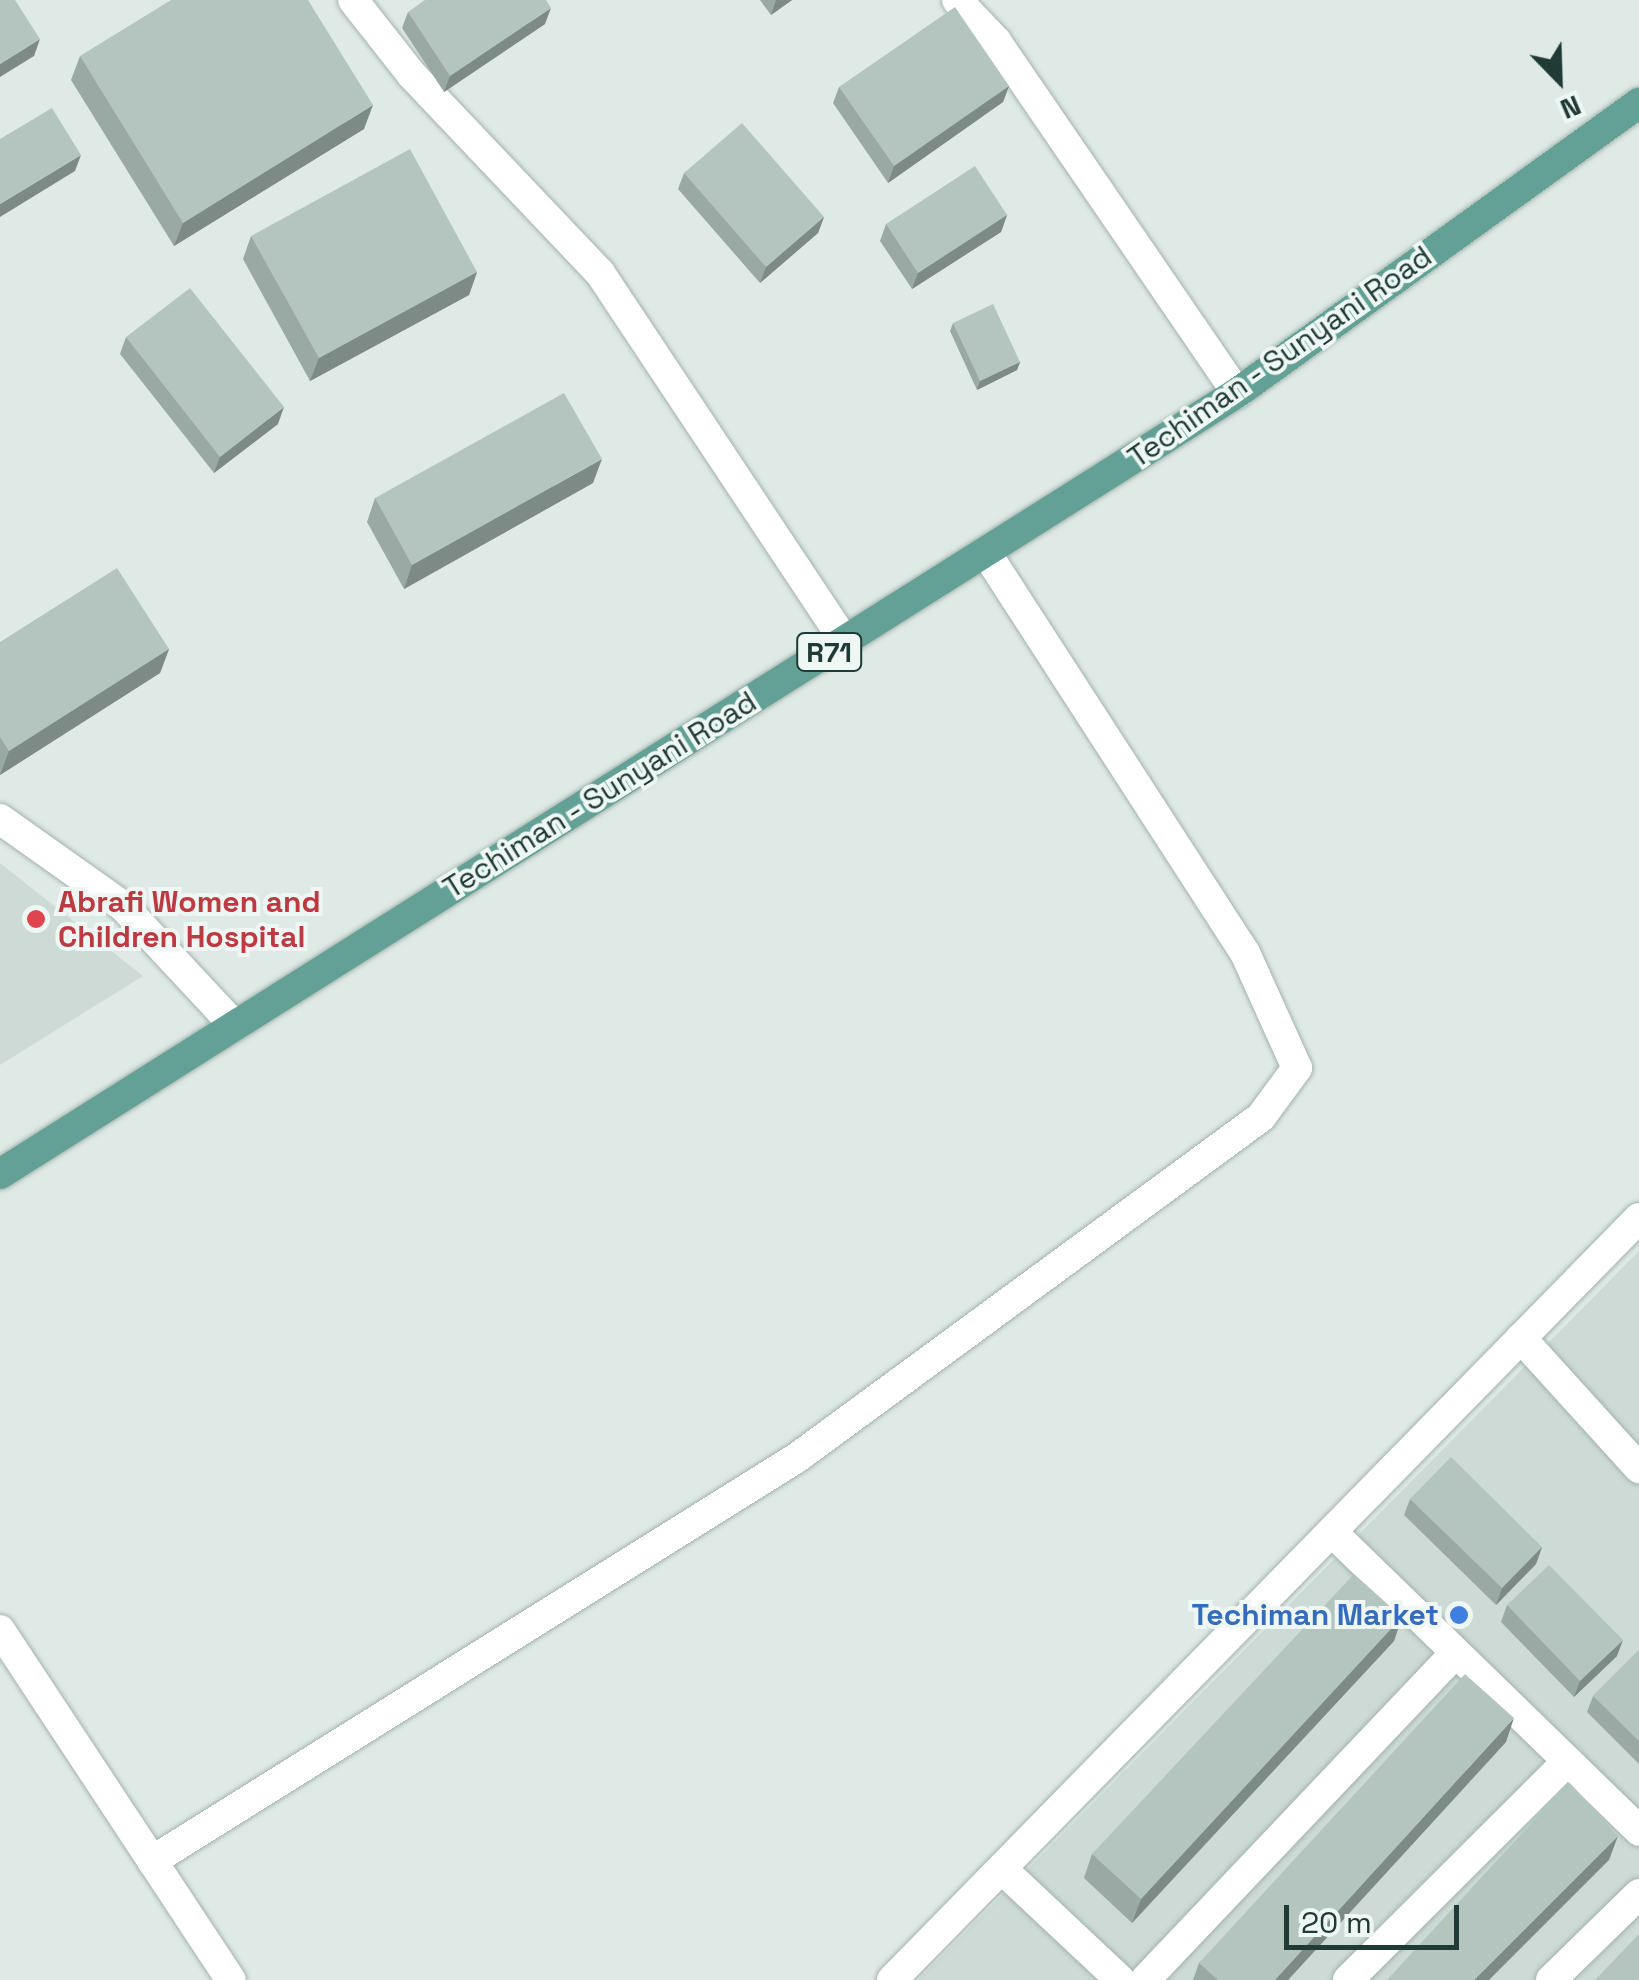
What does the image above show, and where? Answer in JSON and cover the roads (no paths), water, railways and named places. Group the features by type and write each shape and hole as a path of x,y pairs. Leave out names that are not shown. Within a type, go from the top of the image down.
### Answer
{"main road":[{"name":"Techiman - Sunyani Road","path":"0,1174 1237,393 1639,103"}],"street":[{"path":"352,0 412,74 600,273 845,642"},
{"path":"957,0 996,41 1237,393"},
{"path":"152,1861 798,1457 1261,1117 1297,1068 1245,953 987,554"},
{"path":"0,819 122,906 233,1024"},
{"path":"892,1980 1639,1218"},
{"path":"1521,1338 1639,1468"},
{"path":"1332,1532 1639,1831"},
{"path":"0,1630 231,1980"},
{"path":"1145,1980 1454,1654"},
{"path":"1348,1980 1568,1761"},
{"path":"1002,1869 1120,1980"},
{"path":"1551,1980 1639,1894"}],"place":[{"name":"Abrafi Women and Children Hospital","path":"36,919"},
{"name":"Techiman Market","path":"1459,1615"}]}
